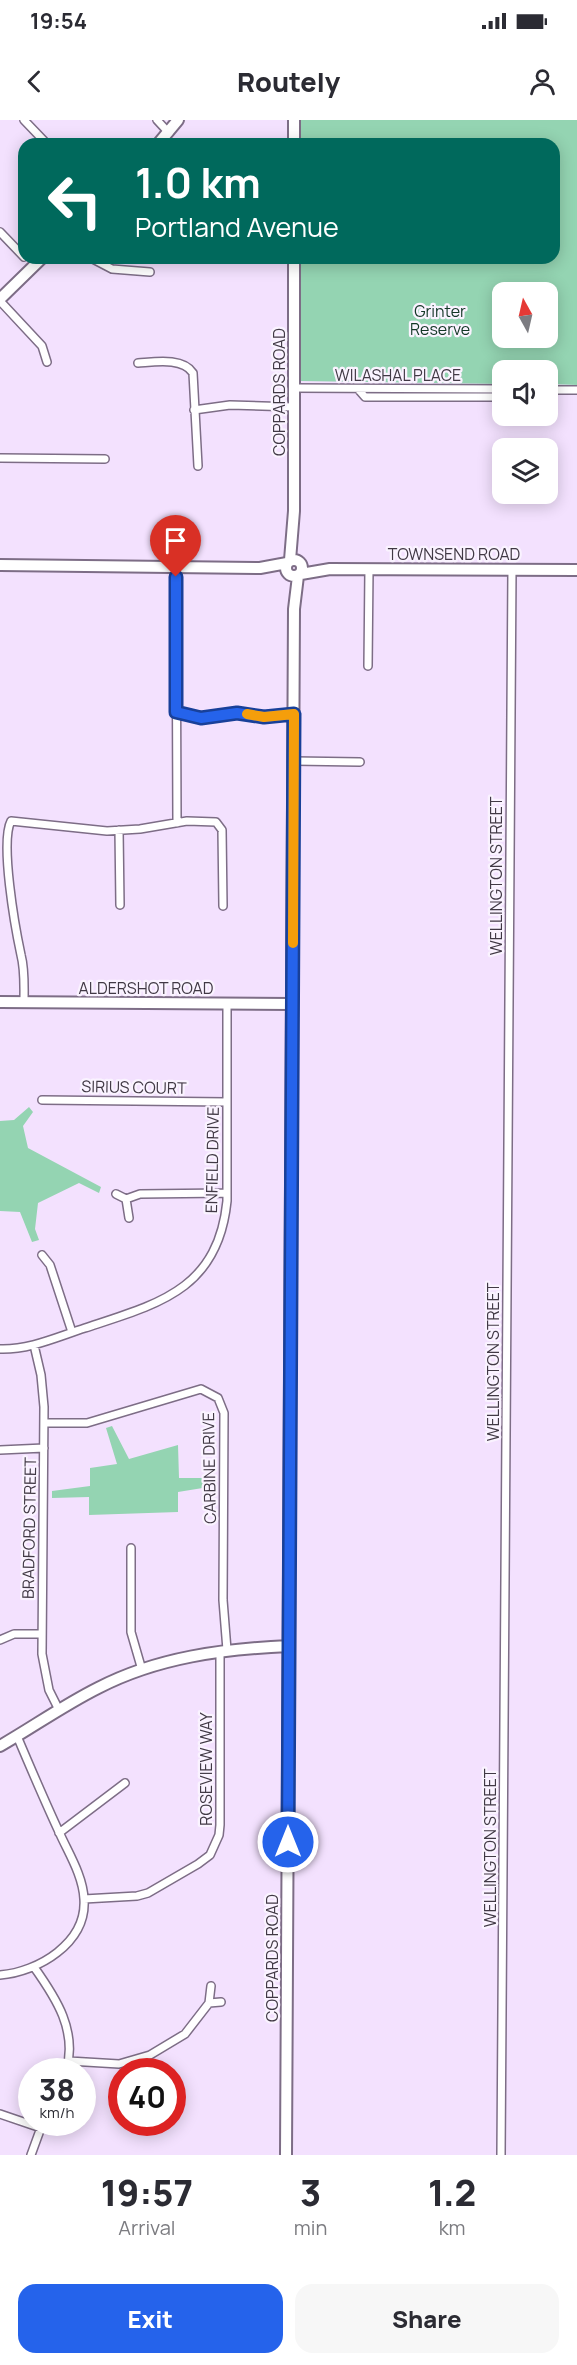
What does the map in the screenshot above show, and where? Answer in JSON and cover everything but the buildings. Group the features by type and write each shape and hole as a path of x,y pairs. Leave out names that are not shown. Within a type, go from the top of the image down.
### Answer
{"street":[{"path":"24,120 41,138"},
{"path":"157,120 169,133"},
{"path":"164,138 178,120"},
{"path":"294,120 294,138"},
{"path":"0,232 18,250"},
{"path":"25,264 0,300 42,346 47,362"},
{"path":"102,264 112,269 150,272"},
{"name":"COPPARDS ROAD","path":"286,2155 294,761 294,264"},
{"path":"138,363 179,363 190,368 194,379 198,466"},
{"name":"WILASHAL PLACE","path":"294,388 492,389"},
{"path":"358,389 365,397 492,397"},
{"path":"558,390 577,390"},
{"path":"194,410 230,405 294,407"},
{"path":"0,458 105,459"},
{"name":"TOWNSEND ROAD","path":"0,565 577,570"},
{"path":"176,567 177,823"},
{"path":"368,666 369,569"},
{"name":"WELLINGTON STREET","path":"501,2155 512,569"},
{"path":"176,712 201,718 237,713 264,717 294,714"},
{"path":"294,761 360,762"},
{"path":"24,1002 22,957 6,909 1,845 3,829 16,820 58,828 119,830 212,820 220,825 222,906"},
{"path":"119,830 120,905"},
{"name":"ALDERSHOT ROAD","path":"0,1002 292,1004"},
{"name":"ENFIELD DRIVE","path":"0,1349 34,1344 161,1302 194,1279 205,1267 222,1229 227,1193 227,1004"},
{"name":"SIRIUS COURT","path":"42,1100 227,1102"},
{"path":"116,1194 126,1199 140,1194 227,1193"},
{"path":"126,1199 129,1218"},
{"path":"42,1255 50,1264 72,1332"},
{"name":"BRADFORD STREET","path":"34,1344 44,1391 41,1634 49,1690 59,1710"},
{"name":"CARBINE DRIVE","path":"44,1424 87,1423 201,1389 218,1398 224,1413 223,1650"},
{"path":"0,1450 44,1448"},
{"path":"131,1548 131,1632 142,1670"},
{"path":"0,1640 14,1634 41,1634"},
{"path":"0,1746 100,1687 142,1670 189,1656 223,1650 289,1646"},
{"name":"ROSEVIEW WAY","path":"84,1899 143,1895 198,1864 213,1849 220,1825 223,1650"},
{"path":"0,1975 23,1972 34,1967 69,1942 82,1919 84,1899 78,1875 17,1736"},
{"path":"59,1833 125,1783"},
{"path":"34,1967 56,1999 65,2019 69,2058"},
{"path":"96,2063 109,2064 150,2055 186,2034 209,2003 211,1986"},
{"path":"209,2003 221,2002"},
{"path":"0,2114 18,2119"},
{"path":"31,2155 38,2136"}],"green space":[{"name":"Grinter Reserve","path":"300,120 577,120 577,385 558,384 558,360 492,360 492,384 300,381 300,264 560,264 560,138 300,138"},
{"path":"29,1107 33,1112 23,1126 28,1148 101,1187 99,1193 79,1183 38,1203 35,1229 39,1240 32,1242 20,1212 0,1211 0,1121 14,1120"},
{"path":"112,1426 129,1459 178,1445 179,1478 215,1478 215,1486 178,1492 178,1512 89,1515 89,1497 52,1498 52,1491 90,1486 90,1468 117,1464 106,1428"}],"slow traffic":[{"path":"247,714 264,717 294,714 293,943"}],"route":[{"path":"176,577 176,712 201,718 237,713 258,717 294,714 288,1842"}]}
